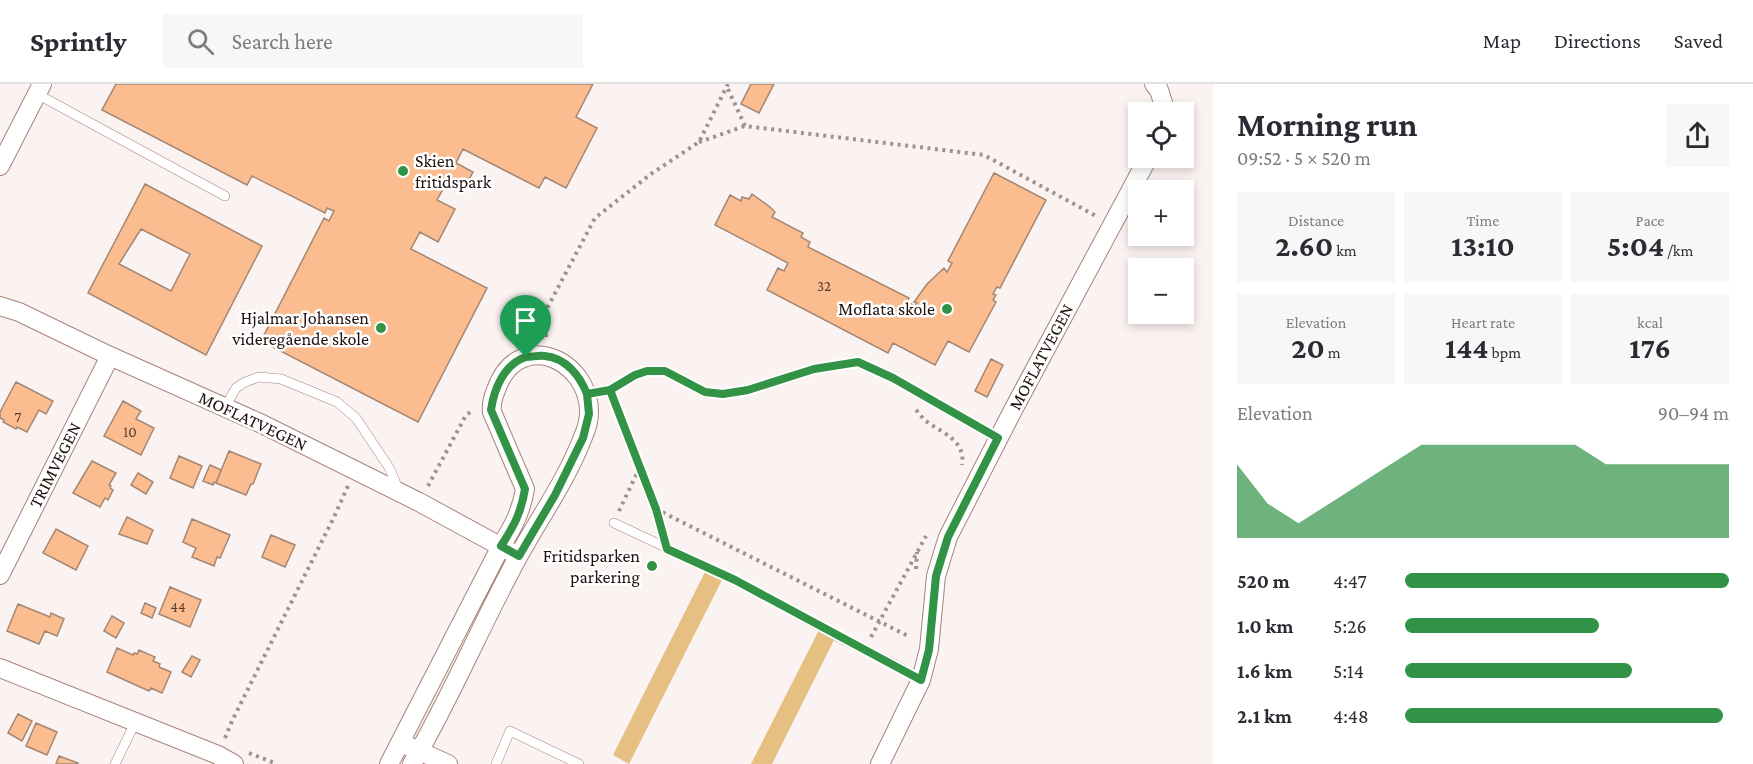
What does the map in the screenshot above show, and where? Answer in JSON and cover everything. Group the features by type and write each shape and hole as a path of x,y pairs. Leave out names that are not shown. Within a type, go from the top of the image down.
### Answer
{"street":[{"path":"1154,84 1159,90 1163,102"},
{"path":"0,166 39,89"},
{"name":"MOFLATVEGEN","path":"880,764 921,680 929,650 936,576 945,546 966,499 1143,168"},
{"name":"MOFLATVEGEN","path":"0,306 19,312 110,356 225,407 398,491 519,556"},
{"name":"TRIMVEGEN","path":"0,575 110,356"},
{"path":"389,764 501,546 516,522 523,502 525,489 491,410 492,400 510,366 526,357 547,356 567,365 583,384 587,394 589,414 583,438 555,495 519,556 415,758"},
{"path":"0,668 226,760"},
{"path":"401,743 415,758 448,764"}],"lane":[{"path":"39,89 225,196"},
{"path":"225,407 236,388 259,377 281,379 337,402 356,418 390,469 398,491"},
{"path":"893,378 998,438"},
{"path":"614,523 735,580 921,680"},
{"path":"115,764 135,723"},
{"path":"496,764 510,731 579,764"}],"path":[{"path":"728,86 745,126"},
{"path":"699,142 728,86"},
{"path":"547,356 545,312 595,218 651,174 699,142 745,126 984,155 1112,225"},
{"path":"587,394 610,390 635,375 647,371 665,371 705,392 723,394 748,390 814,369 858,362 893,378 924,419 955,441 963,458 961,468"},
{"path":"610,390 656,509 667,549"},
{"path":"424,494 466,415 472,411 491,410"},
{"path":"614,523 640,466"},
{"path":"226,760 232,721 350,483"},
{"path":"656,509 911,638"},
{"path":"864,650 927,534"}],"shaded area":[{"path":"706,570 723,578 629,764 613,755"},
{"path":"819,630 835,638 772,764 751,764"}],"building":[{"path":"116,84 593,84 576,117 597,128 566,188 545,177 539,188 463,149 456,163 473,172 463,190 447,182 437,200 455,209 438,242 420,232 411,249 487,288 418,422 261,341 324,218 329,221 334,211 327,208 325,213 252,176 247,185 102,110"},
{"path":"751,84 774,84 759,113 741,104"},
{"path":"994,173 1046,200 1000,288 997,287 993,294 996,295 993,300 996,302 969,352 948,341 935,365 893,343 888,353 767,290 778,268 784,271 788,263 715,225 730,195 741,201 742,197 749,199 752,194 775,212 772,217 803,233 801,237 810,242 808,247 909,298 907,302 915,306 917,303 914,302 927,284 944,268 947,272 952,263 948,261"},
{"path":"145,184 262,246 206,355 88,293","holes":["141,229 190,254 171,291 119,264"]},
{"path":"991,359 1003,365 987,397 975,391"},
{"path":"16,382 53,401 46,414 39,410 27,432 17,427 16,429 0,418 0,412"},
{"path":"123,401 141,411 136,419 154,428 141,455 104,436"},
{"path":"229,451 261,464 246,495 216,483"},
{"path":"179,456 202,466 193,488 170,478"},
{"path":"92,461 116,473 109,485 113,490 108,500 105,498 100,507 73,493"},
{"path":"210,465 221,470 213,485 203,481"},
{"path":"138,473 153,482 146,494 131,485"},
{"path":"127,517 153,530 147,544 119,534"},
{"path":"192,519 230,535 214,566 192,557 196,548 183,542"},
{"path":"56,529 88,546 76,570 43,553"},
{"path":"271,535 295,545 285,567 262,557"},
{"path":"170,587 201,600 190,627 159,614"},
{"path":"145,603 156,608 152,618 141,613"},
{"path":"18,604 50,617 51,613 64,619 57,636 45,631 39,644 7,631"},
{"path":"112,616 124,623 116,638 104,631"},
{"path":"117,648 133,655 139,650 155,657 153,661 160,664 159,667 171,672 162,693 151,688 149,691 107,672"},
{"path":"192,656 200,660 191,677 182,672"},
{"path":"18,714 32,721 22,741 8,733"},
{"path":"36,723 57,732 47,755 26,746"},
{"path":"59,756 78,763 56,764"}],"place":[{"name":"Skien fritidspark","path":"403,171"},
{"name":"Moflata skole","path":"947,309"},
{"name":"Hjalmar Johansen videregående skole","path":"381,328"},
{"name":"Fritidsparken parkering","path":"652,566"}],"route":[{"path":"526,357 510,366 503,376 492,400 491,410 525,489 516,522 501,546 519,556 555,495 583,438 589,414 587,394 610,390 635,375 647,371 665,371 705,392 723,394 748,390 814,369 858,362 893,378 998,438 948,537 936,576 929,650 921,680 735,580 667,549 656,509 610,390 587,394 583,384 567,365 547,356 526,357"}]}
